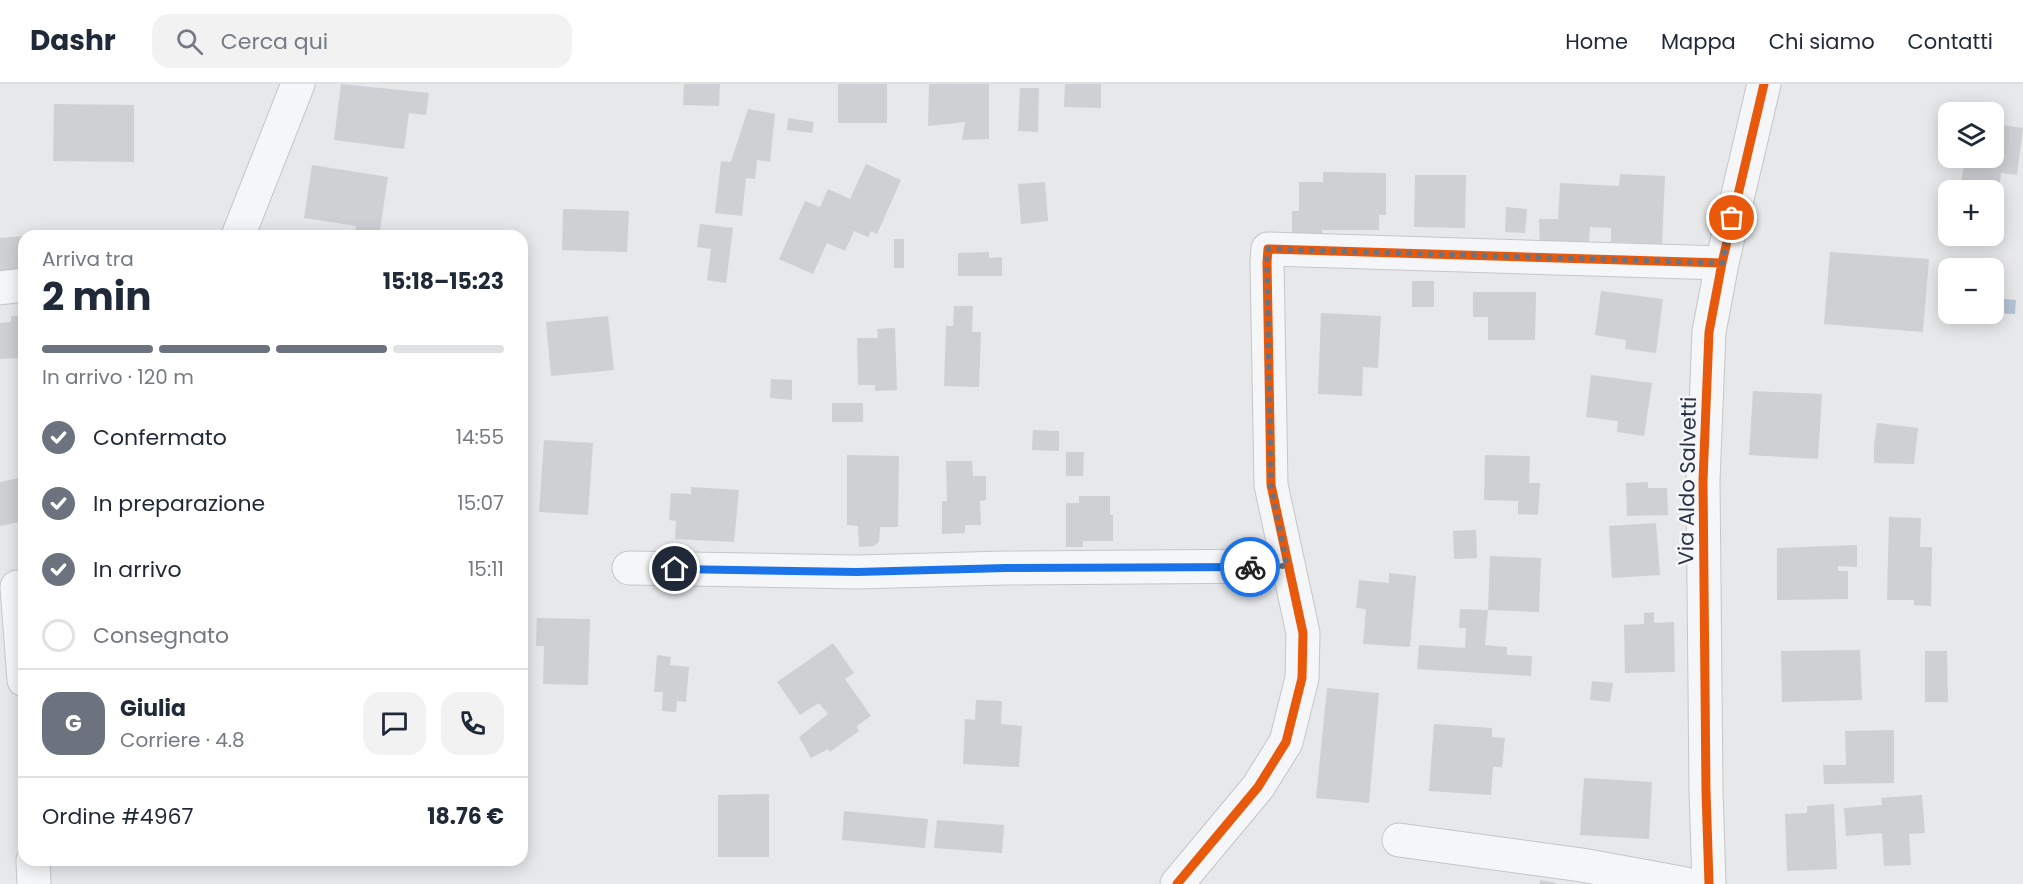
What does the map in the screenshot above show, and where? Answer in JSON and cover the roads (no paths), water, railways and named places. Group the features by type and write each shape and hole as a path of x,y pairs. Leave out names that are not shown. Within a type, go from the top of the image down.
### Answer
{"street":[{"path":"240,230 298,84"},
{"name":"Via Aldo Salvetti","path":"1709,884 1703,452 1709,332 1722,263 1764,84"},
{"path":"1178,884 1258,787 1286,742 1302,678 1303,633 1271,485 1268,249 1722,263"},
{"path":"0,288 18,286"},
{"path":"629,568 857,572 1287,566"},
{"path":"14,589 18,625"},
{"path":"1399,840 1582,865 1686,884"},
{"path":"33,866 34,884"}],"water":[{"path":"2004,299 2016,300 2015,314 2004,313"}]}
